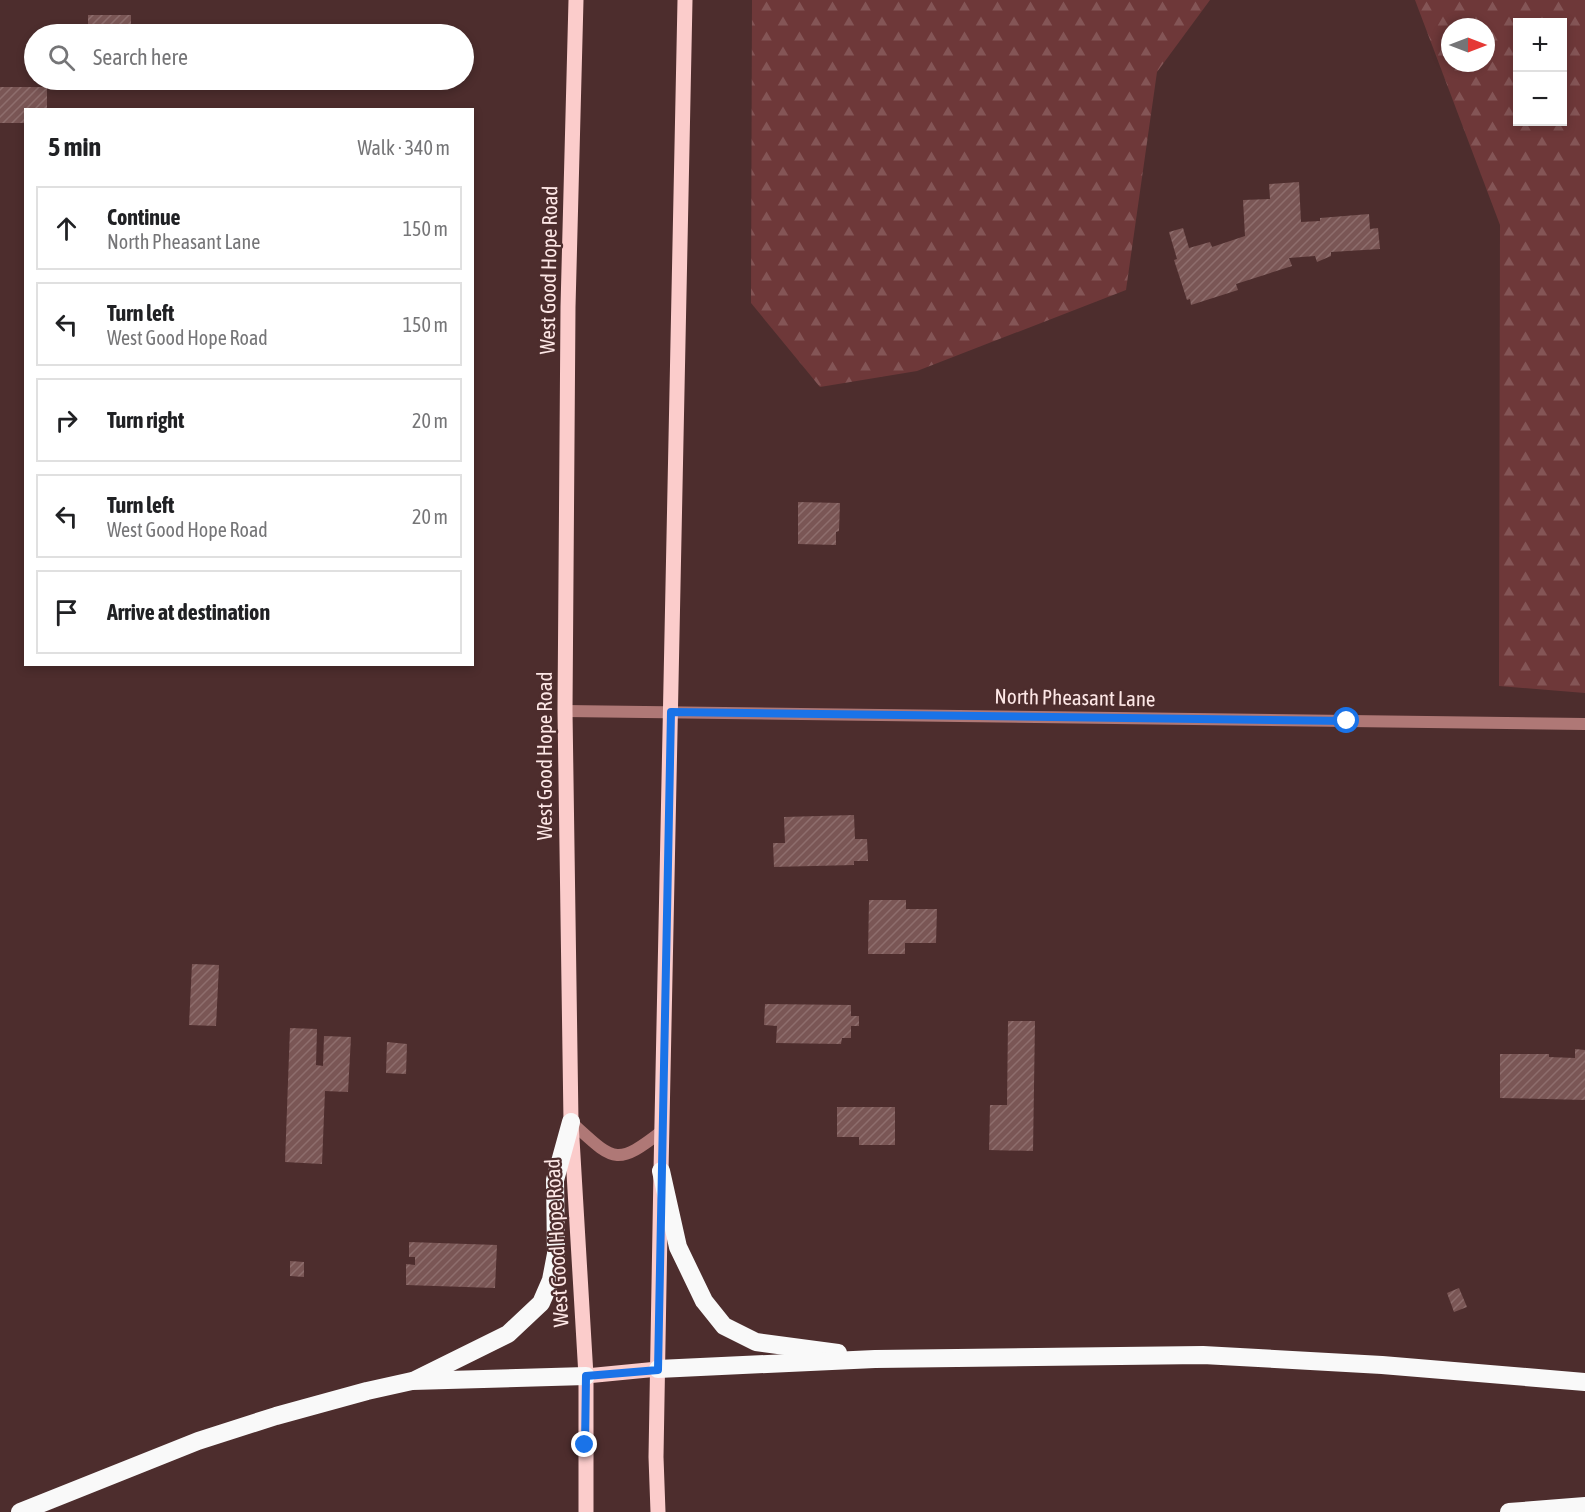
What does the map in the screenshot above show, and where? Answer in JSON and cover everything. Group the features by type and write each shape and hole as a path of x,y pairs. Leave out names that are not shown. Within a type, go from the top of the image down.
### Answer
{"highway":[{"path":"412,1382 508,1334 541,1303 550,1280 556,1254 555,1180 571,1122"},
{"path":"661,1171 678,1247 704,1301 724,1326 756,1342 875,1359"},
{"path":"658,1370 875,1359 1203,1355 1382,1365 1585,1382"},
{"path":"20,1512 198,1442 347,1396 412,1382 586,1376"},
{"path":"1509,1512 1585,1506"}],"main road":[{"name":"West Good Hope Road","path":"576,0 568,307 565,711 571,1122 586,1376 586,1512"},
{"path":"658,1512 656,1457 661,1171 685,0"},
{"path":"586,1376 658,1370"}],"street":[{"name":"North Pheasant Lane","path":"565,711 1585,724"},
{"path":"571,1122 600,1148 612,1154 625,1156 638,1150 662,1131"}],"green space":[{"path":"752,0 1210,0 1157,72 1126,290 917,371 820,387 751,303"},
{"path":"1415,0 1585,0 1585,693 1499,686 1500,225 1442,72 1495,72 1495,18 1441,18 1441,69"}],"building":[{"path":"88,15 131,15 131,24 88,24"},
{"path":"0,87 47,90 47,108 24,108 24,123 0,123"},
{"path":"1299,182 1301,222 1369,214 1370,229 1378,228 1380,249 1331,252 1331,256 1317,262 1315,256 1289,258 1292,266 1236,284 1238,290 1191,305 1190,299 1187,300 1174,260 1177,259 1169,232 1183,228 1189,248 1210,242 1212,247 1245,236 1243,200 1270,199 1269,184"},
{"path":"798,502 840,503 836,545 798,544"},
{"path":"854,815 855,839 867,839 868,861 854,861 854,865 774,867 773,843 785,843 784,817"},
{"path":"869,900 906,900 906,909 937,909 936,943 905,943 905,954 868,954"},
{"path":"192,964 219,965 216,1026 189,1025"},
{"path":"765,1004 851,1005 851,1016 859,1016 859,1026 851,1026 851,1038 842,1038 841,1044 776,1043 777,1026 764,1025"},
{"path":"1008,1021 1035,1021 1033,1151 989,1150 990,1105 1007,1105"},
{"path":"290,1028 317,1029 316,1065 323,1066 324,1036 351,1037 348,1092 325,1091 322,1164 285,1162"},
{"path":"387,1042 407,1044 406,1074 386,1073"},
{"path":"1575,1049 1585,1050 1585,1100 1500,1098 1500,1054 1549,1054 1549,1057 1575,1058"},
{"path":"837,1107 895,1107 895,1145 859,1145 859,1137 837,1137"},
{"path":"409,1242 497,1245 495,1288 406,1285 406,1264 415,1265 415,1257 409,1257"},
{"path":"290,1261 304,1262 304,1277 290,1276"},
{"path":"1459,1288 1467,1307 1454,1312 1447,1293"}],"route":[{"path":"585,1445 586,1376 658,1370 671,712 1347,721"}]}
